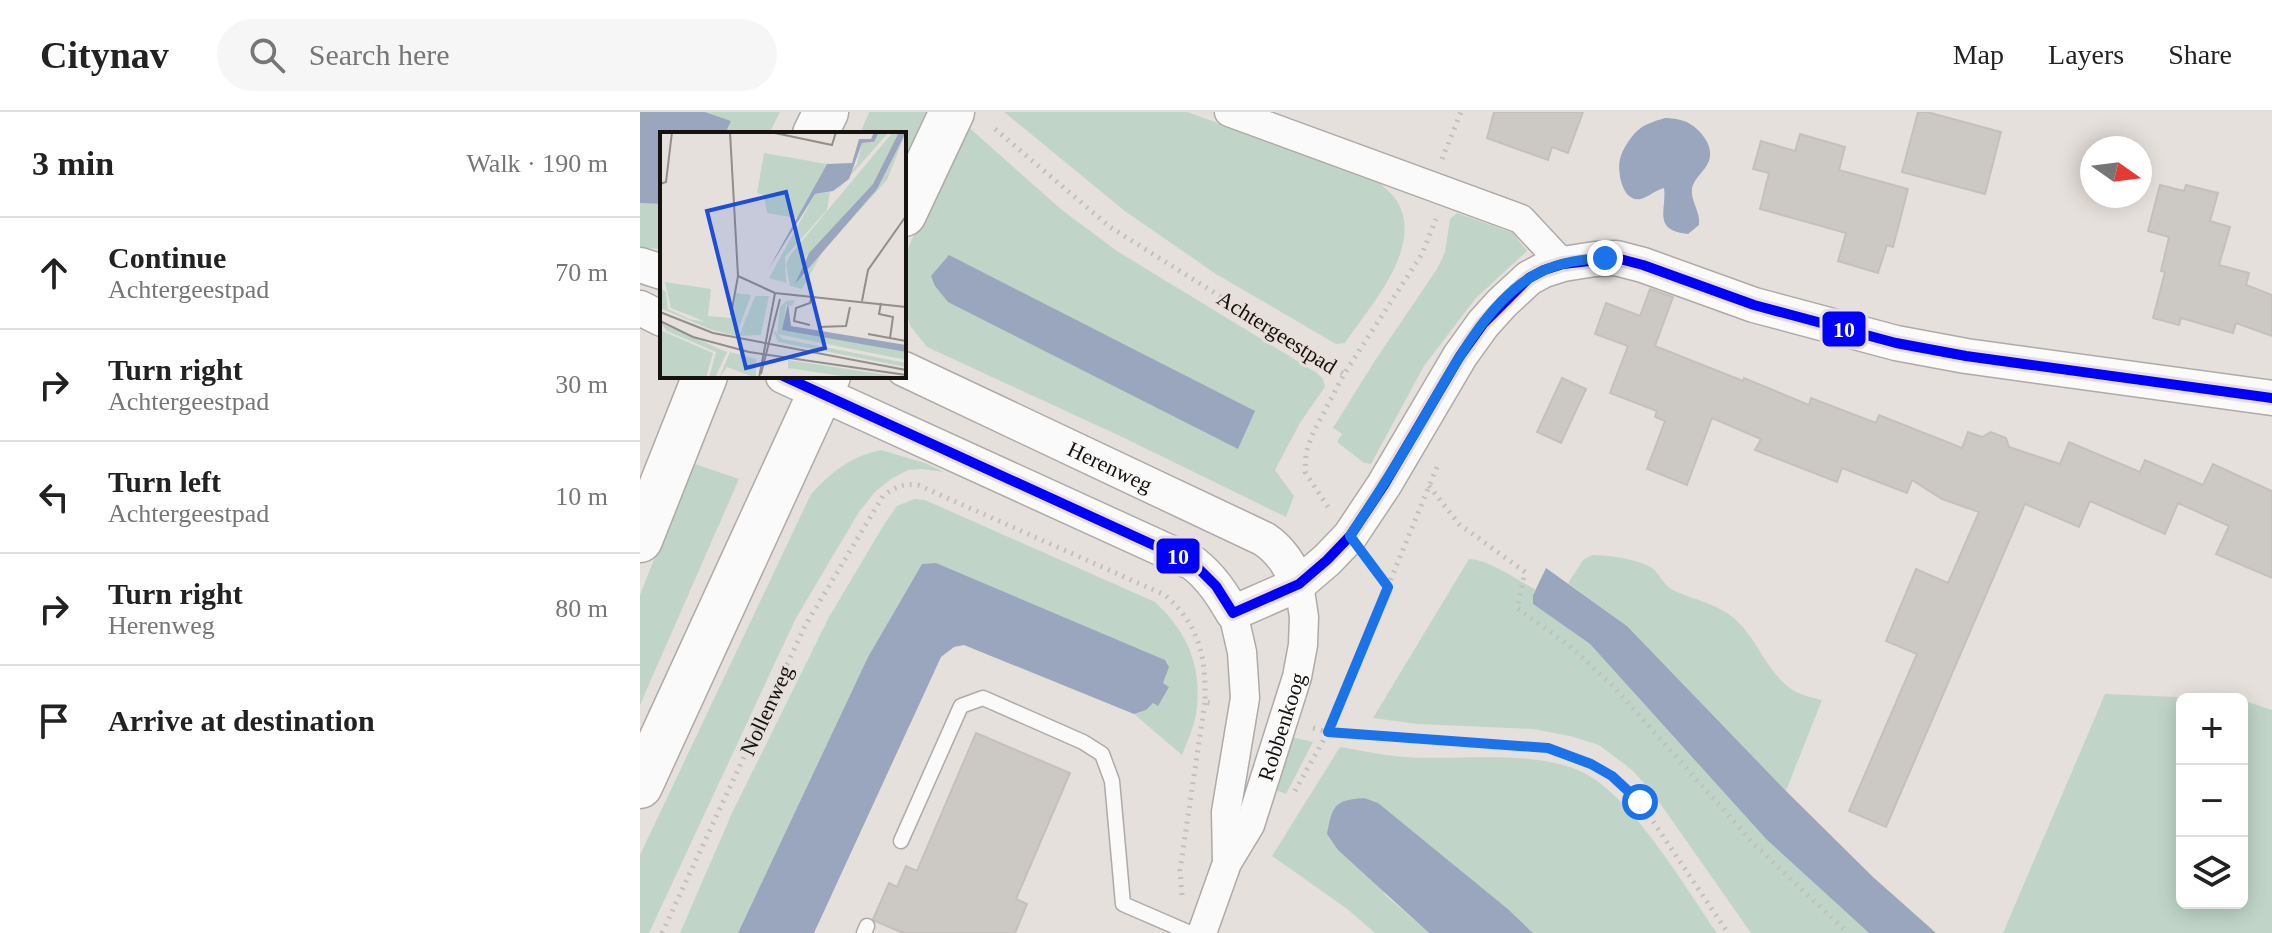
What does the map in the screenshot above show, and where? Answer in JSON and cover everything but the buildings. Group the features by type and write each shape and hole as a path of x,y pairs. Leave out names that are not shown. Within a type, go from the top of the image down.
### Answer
{"highway":[{"path":"816,132 826,112"},
{"path":"906,210 952,112"},
{"path":"640,540 704,378"},
{"path":"640,786 811,382"}],"street":[{"path":"1229,112 1521,219 1563,264"},
{"path":"811,382 1193,563 1205,572 1233,613 1299,584 1350,536 1384,485 1460,356 1483,324 1518,286 1544,270 1563,264 1616,258 1754,305 1896,343 1966,356 2272,398"},
{"path":"640,265 660,271"},
{"path":"640,308 660,318"},
{"name":"Herenweg","path":"906,370 1264,539 1285,557 1299,584"},
{"name":"Robbenkoog","path":"1192,932 1250,825 1297,677 1304,617 1299,584"},
{"name":"Robbenkoog","path":"1227,863 1226,812 1244,710 1245,670 1233,613"}],"lane":[{"path":"901,841 961,706 983,698 1083,742 1102,754 1112,781 1123,904 1192,932"}],"path":[{"path":"1344,374 1422,254 1461,112"},
{"name":"Achtergeestpad","path":"995,129 1110,227 1344,374 1312,435 1306,453 1305,472 1388,587 1328,732"},
{"name":"Nollenweg","path":"662,933 805,626 883,496 893,488 906,484 918,485 1165,595 1186,617 1201,646 1206,674 1205,702"},
{"path":"1429,486 1459,524 1525,572 1517,608 1571,647 1612,685 1756,846 1848,933"},
{"path":"1192,932 1180,870 1205,702 1244,710"},
{"path":"1282,721 1328,732 1531,745 1557,750 1591,764 1612,776 1640,802 1728,933"}],"green space":[{"path":"705,112 780,112 770,132 726,132 731,121"},
{"path":"869,112 926,112 906,156 906,132 861,132"},
{"path":"1004,112 1187,112 1374,179 1395,198 1404,219 1404,238 1399,257 1379,294 1345,343 1336,344 1216,274 1126,212"},
{"path":"965,124 1062,210 1117,251 1317,373 1325,387 1300,423 1275,470 1294,496 1286,517 927,347 911,327 906,314 906,253"},
{"path":"640,203 660,204 660,249 640,248"},
{"path":"1457,213 1513,233 1527,251 1476,298 1424,366 1371,464 1364,463 1337,442 1342,434 1333,428 1437,269 1445,252 1450,219"},
{"path":"881,450 944,472 908,470 875,492 859,512 796,618 649,933 640,933 640,855 811,494 842,466"},
{"path":"692,463 739,479 640,705 640,595"},
{"path":"914,499 925,500 1155,602 1176,626 1195,666 1196,714 1182,755 1134,714 1146,710 922,564 868,657 738,933 680,933 732,813 829,617 897,506"},
{"path":"1592,555 1639,562 1655,571 1670,588 1724,611 1746,631 1788,687 1822,700 1786,791 1627,626 1568,583 1583,560"},
{"path":"1469,559 1493,566 1535,589 1533,604 1590,644 1767,840 1869,933 1751,933 1652,792 1632,770 1599,745 1533,729 1417,724 1373,718"},
{"path":"2105,694 2176,697 2176,909 2248,909 2248,702 2272,710 2272,933 2003,933"},
{"path":"1291,737 1313,742 1286,794 1275,790"},
{"path":"1340,747 1406,757 1522,758 1567,766 1586,774 1604,786 1640,824 1717,933 1533,933 1509,910 1383,893 1429,933 1375,933 1346,908 1272,856"}],"water":[{"path":"640,112 705,112 731,121 726,132 660,132 660,204 640,203"},
{"path":"1665,118 1684,121 1695,127 1710,149 1709,161 1692,188 1699,225 1688,234 1677,232 1665,223 1664,188 1635,199 1625,191 1620,178 1620,159 1631,137 1642,127"},
{"path":"949,255 1255,411 1238,449 948,302 931,276"},
{"path":"936,563 1165,660 1169,667 1163,683 1169,687 1158,706 1153,703 1146,710 1134,714 964,645 954,647 941,657 814,933 738,933 868,657 922,564"},
{"path":"1546,568 1627,626 1786,791 1873,877 1936,933 1869,933 1767,840 1590,644 1533,604 1533,595"},
{"path":"1364,798 1378,803 1533,933 1429,933 1338,850 1327,834 1336,806"}],"transit line":[{"name":"10","path":"787,378 1193,563 1216,586 1233,613 1299,584 1350,536 1384,485 1460,356 1483,324 1529,278 1563,264 1616,258 1754,305 1896,343 1966,356 2272,398"}],"route":[{"path":"1605,258 1544,270 1518,286 1502,303 1460,356 1384,485 1350,536 1388,587 1328,732 1548,748 1591,764 1612,776 1640,802"}]}
